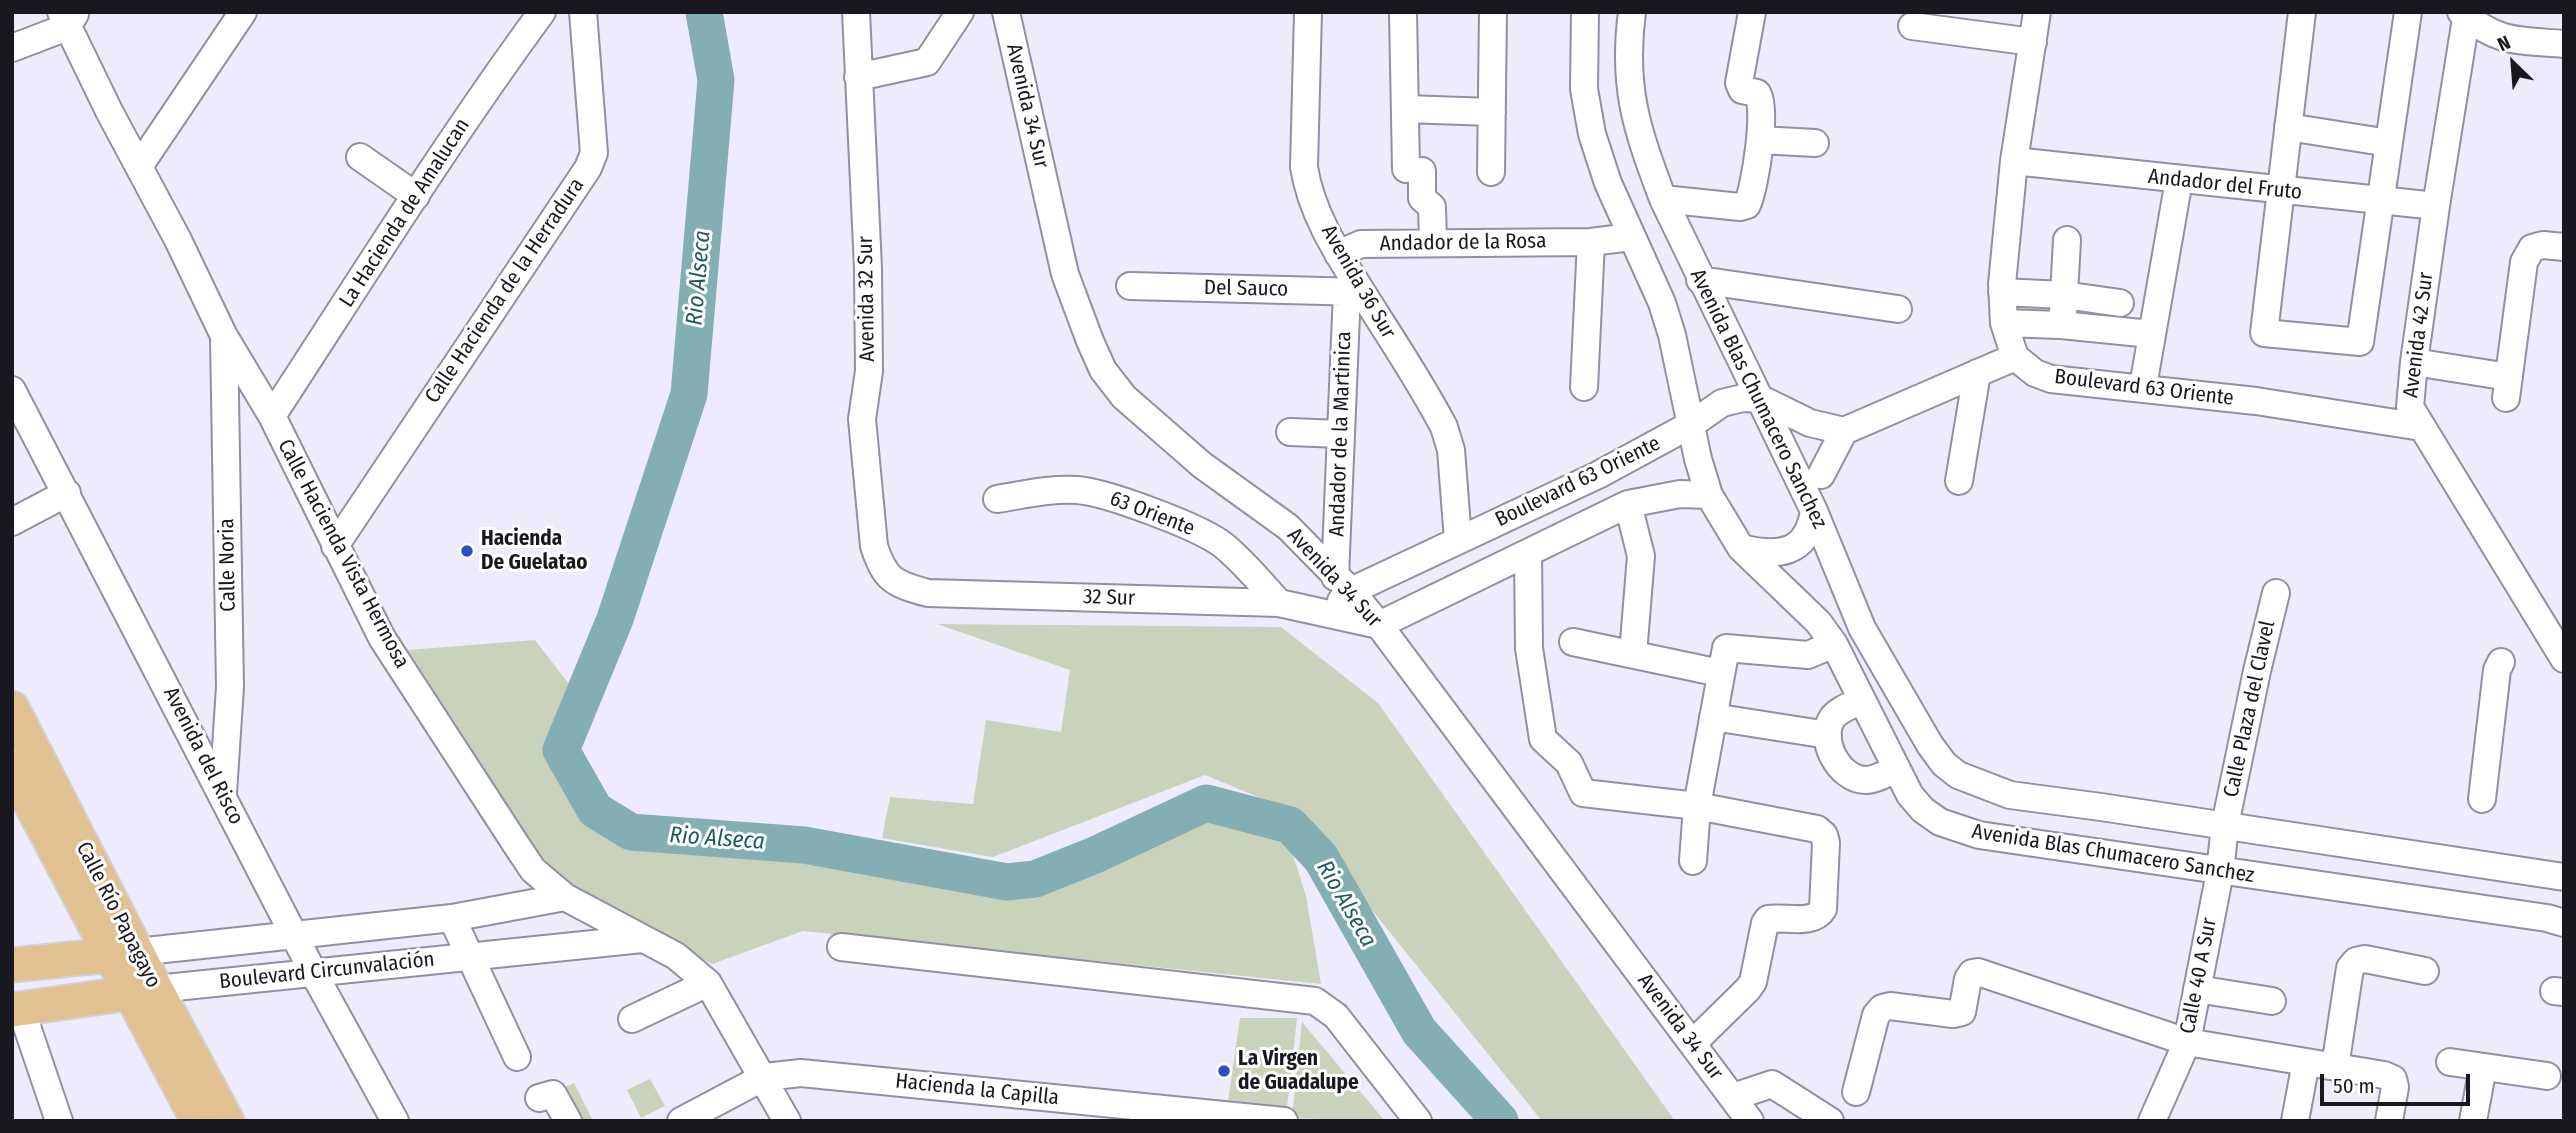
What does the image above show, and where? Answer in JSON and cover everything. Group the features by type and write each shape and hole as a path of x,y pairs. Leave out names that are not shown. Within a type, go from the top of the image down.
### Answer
{"main road":[{"name":"Calle Río Papagayo","path":"12,708 124,953 144,991 227,1121"},
{"name":"Calle Río Papagayo","path":"12,768 124,953"},
{"name":"Boulevard Circunvalación","path":"12,965 124,953"},
{"name":"Calle Río Papagayo","path":"144,991 198,1121"},
{"name":"Boulevard Circunvalación","path":"16,1010 144,991"}],"street":[{"path":"140,165 243,12"},
{"name":"La Hacienda de Amalucan","path":"272,416 416,196 542,12"},
{"name":"Calle Hacienda de la Herradura","path":"335,546 588,167 594,153 583,12"},
{"name":"Avenida 32 Sur","path":"856,12 868,294 869,371 862,419 874,546 880,566 890,580"},
{"path":"858,78 927,62 960,12"},
{"name":"Avenida 34 Sur","path":"1006,12 1065,274 1103,370 1124,397 1202,465 1288,527 1379,625 1750,1121"},
{"name":"Avenida 36 Sur","path":"1308,12 1304,167 1307,187 1354,291 1444,427 1451,450 1458,540"},
{"path":"1403,12 1405,109 1414,170 1422,198 1432,207 1433,243"},
{"path":"1491,172 1493,12"},
{"name":"Avenida Blas Chumacero Sanchez","path":"1585,12 1584,89 1592,134 1608,183 1662,303 1672,335 1698,459 1709,495 1741,548 1818,622 1834,644 1896,769 1910,795 1923,810 1940,822 1979,835 2534,916 2564,923"},
{"name":"Avenida Blas Chumacero Sanchez","path":"1632,12 1627,61 1630,97 1643,147 1663,199 1814,511 1862,628 1930,745 1944,764 1958,775 2010,795 2564,877"},
{"path":"1663,199 1740,207 1747,205 1760,140 1760,95 1742,90 1739,83 1752,12"},
{"path":"1761,399 1810,424 1844,430 2015,357 2004,323 2002,292 2014,161 2038,12"},
{"path":"2302,12 2264,333 2360,342 2408,12"},
{"path":"2465,14 2487,32 2503,38 2564,44"},
{"name":"Avenida 42 Sur","path":"2465,14 2414,362 2410,407 2564,659"},
{"path":"12,48 68,17"},
{"name":"Calle Hacienda Vista Hermosa","path":"68,17 224,336 272,416 382,638 510,835 533,870 565,897 677,956 708,983 787,1121"},
{"path":"1912,26 2032,42"},
{"path":"1405,109 1492,112"},
{"path":"2288,127 2389,143"},
{"path":"1760,140 1815,143"},
{"path":"360,157 416,196"},
{"name":"Andador del Fruto","path":"2014,161 2436,206"},
{"path":"2145,375 2179,180"},
{"name":"Andador de la Rosa","path":"1338,254 1361,244 1591,242 1631,237"},
{"path":"2062,325 2067,240"},
{"path":"1584,387 1591,242"},
{"path":"2414,362 2507,387 2524,262 2532,248 2543,245 2564,247"},
{"path":"1700,280 1898,309"},
{"name":"Del Sauco","path":"1130,286 1354,291"},
{"name":"Andador de la Martinica","path":"1343,584 1341,434 1354,291"},
{"path":"2002,292 2064,295 2120,303"},
{"path":"2004,323 2062,325 2151,334"},
{"name":"Calle Noria","path":"223,794 230,687 224,336"},
{"name":"Boulevard 63 Oriente","path":"2015,357 2035,373 2051,379 2256,401 2421,427"},
{"path":"1959,481 1977,373"},
{"name":"Avenida del Risco","path":"12,390 68,493 313,972 395,1121"},
{"name":"Boulevard 63 Oriente","path":"1343,584 1458,540 1598,475 1692,425 1723,403 1743,398 1761,399"},
{"path":"1821,475 1844,430"},
{"path":"1290,432 1341,434"},
{"name":"63 Oriente","path":"997,499 1077,490 1106,495 1205,533 1235,555 1279,603"},
{"path":"12,522 68,493"},
{"name":"Boulevard 63 Oriente","path":"1379,625 1628,504 1680,494 1709,495"},
{"path":"1628,504 1641,556 1633,654"},
{"path":"1741,548 1776,554 1790,550 1808,533 1814,511"},
{"path":"1528,554 1529,648 1543,739 1569,763 1583,793 1697,806 1816,829 1824,835 1826,843 1823,909 1819,915 1812,918 1768,919 1753,982 1693,1043"},
{"name":"32 Sur","path":"890,580 928,593 1279,603 1379,625"},
{"path":"1328,613 1343,584"},
{"name":"Calle Plaza del Clavel","path":"2225,825 2256,671 2276,593"},
{"path":"1862,628 1889,632"},
{"path":"1573,642 1633,654 1723,660 1808,655 1834,644"},
{"path":"1693,861 1697,806 1723,660"},
{"path":"2482,799 2497,670 2501,662"},
{"path":"1861,700 1833,718 1828,735 1829,746 1839,766 1859,779 1869,780 1896,769"},
{"path":"1713,717 1828,735"},
{"name":"Calle 40 A Sur","path":"2152,1121 2187,1042 2220,872 2225,825"},
{"name":"Boulevard Circunvalación","path":"124,953 452,918 565,897"},
{"path":"452,918 517,1057"},
{"name":"Boulevard Circunvalación","path":"144,991 642,939"},
{"path":"841,947 1315,1001 1336,1016 1418,1121"},
{"path":"2334,1067 2350,968 2356,961 2365,960 2425,971"},
{"path":"1856,1092 1877,1016 1882,1008 1890,1006 1953,1014 1962,1012 1968,979 1972,973 1978,972 2187,1042 2384,1075 2393,1079 2395,1087 2389,1121"},
{"path":"632,1019 708,983"},
{"path":"2197,989 2272,1001"},
{"path":"16,1010 59,1121"},
{"path":"2295,1121 2306,1062"},
{"path":"2450,1062 2547,1076"},
{"path":"2473,1121 2483,1067"},
{"name":"Hacienda la Capilla","path":"681,1121 764,1077 801,1073 1284,1121"},
{"path":"1732,1097 1772,1084 1830,1121"},
{"path":"546,1096 568,1121"}],"green space":[{"path":"937,624 1281,627 1378,703 1675,1121 1542,1121 1292,811 1205,775 993,857 882,838 890,797 973,804 986,720 1061,732 1070,670"},
{"path":"535,640 572,688 551,745 609,836 1012,892 1215,816 1288,839 1306,896 1321,984 803,931 712,964 557,883 408,650"},
{"path":"1240,1018 1297,1018 1286,1116 1227,1109"},
{"path":"1302,1022 1385,1121 1292,1118"},
{"path":"650,1079 665,1106 641,1118 627,1090"},
{"path":"574,1083 593,1121 574,1121 559,1090"}],"waterway":[{"name":"Rio Alseca","path":"704,12 716,80 689,394 615,619 561,750 595,810 631,832 804,845 1007,882 1035,879 1095,855 1206,803 1290,825 1321,858 1419,1031 1500,1121"}],"place":[{"name":"Hacienda De Guelatao","path":"467,551"},
{"name":"La Virgen de Guadalupe","path":"1224,1071"}]}
